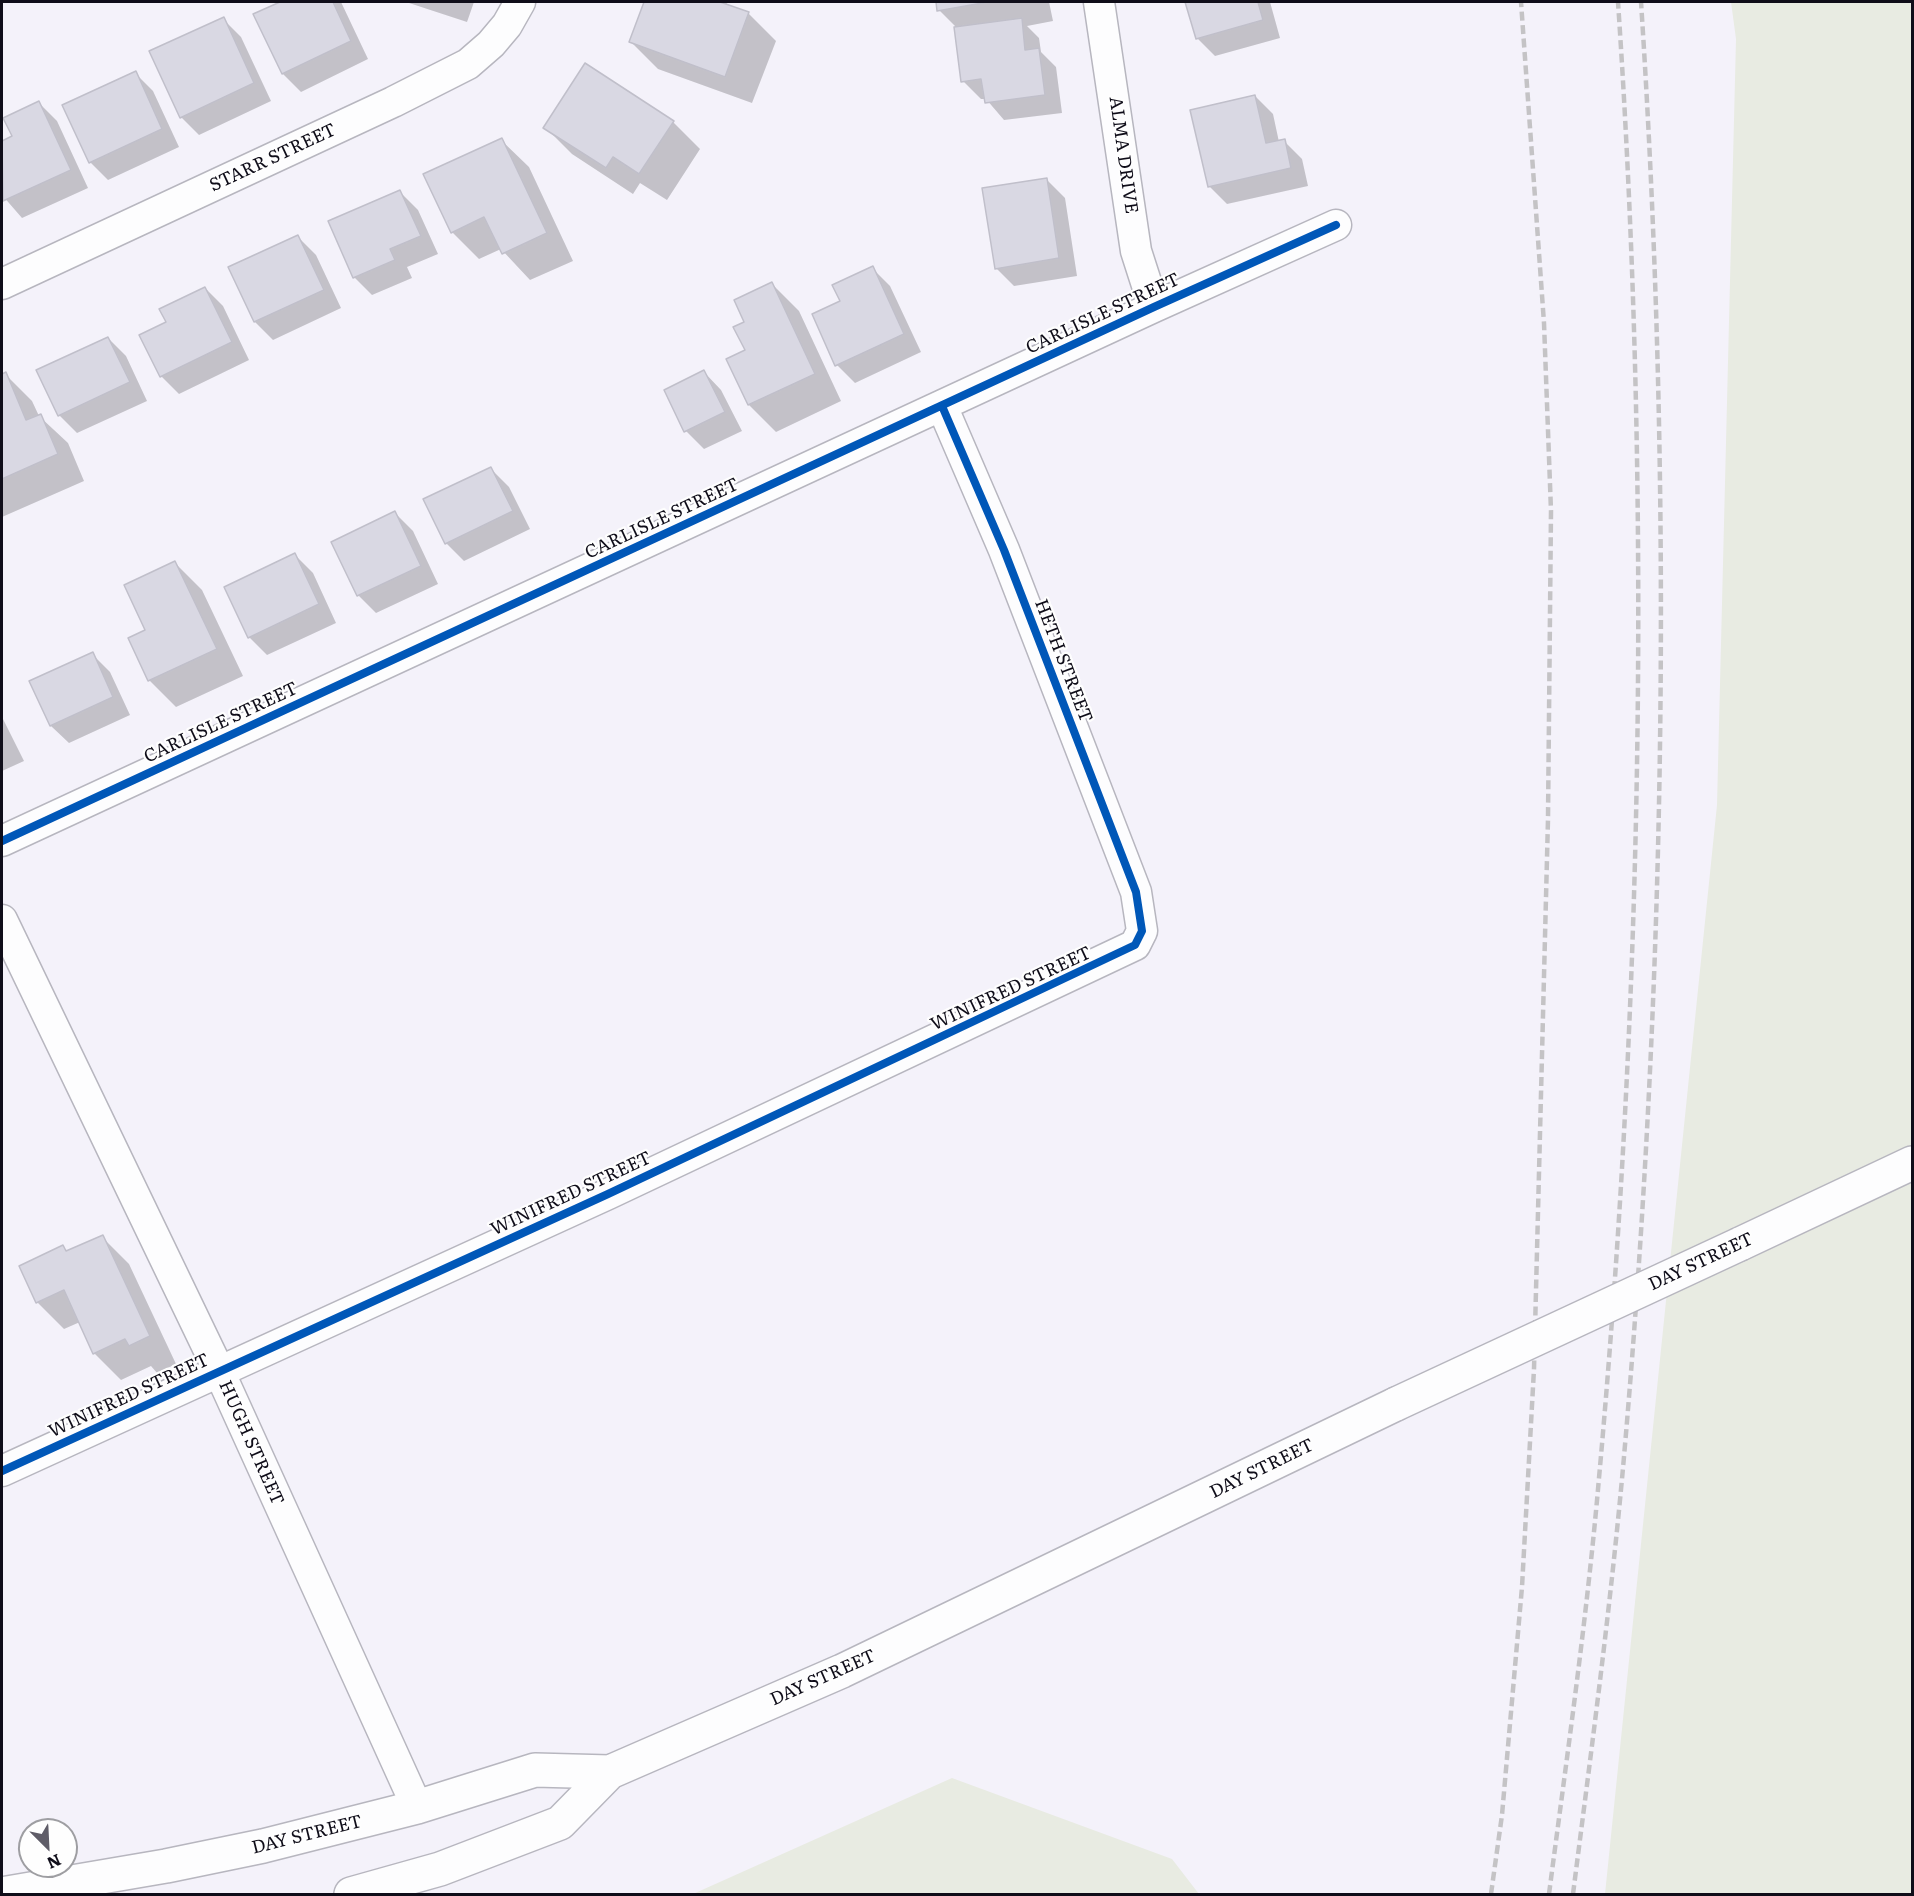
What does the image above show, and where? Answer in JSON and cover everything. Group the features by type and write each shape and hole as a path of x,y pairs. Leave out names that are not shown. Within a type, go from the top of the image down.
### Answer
{"main road":[{"name":"DAY STREET","path":"351,1894 440,1869 560,1823 610,1772 842,1671 1396,1404 1912,1163"},
{"name":"DAY STREET","path":"2,1894 188,1862 340,1828 417,1807 535,1770 610,1772"}],"street":[{"name":"STARR STREET","path":"2,284 393,102 468,63 491,45 507,25 520,2"},
{"name":"ALMA DRIVE","path":"1099,2 1136,251 1154,307"},
{"name":"CARLISLE STREET","path":"2,841 1154,307 1336,225"},
{"name":"HETH STREET","path":"942,406 1004,550 1136,892 1142,931"},
{"name":"HUGH STREET","path":"2,920 219,1371 417,1807"},
{"name":"WINIFRED STREET","path":"2,1471 608,1194 1121,954 1135,945 1142,931"}],"shaded area":[{"path":"1731,2 1912,2 1912,1894 1605,1894 1717,805 1736,39"},
{"path":"952,1778 1172,1859 1199,1894 693,1894"}],"building":[{"path":"280,2 333,2 351,41 282,74 253,14"},
{"path":"644,2 720,2 749,12 725,77 629,42"},
{"path":"936,2 988,2 937,11"},
{"path":"1185,2 1258,2 1263,20 1196,39"},
{"path":"224,17 254,83 180,118 149,51"},
{"path":"1022,18 1025,50 1039,48 1045,95 985,103 981,79 961,82 954,27"},
{"path":"585,63 674,121 639,174 613,157 606,168 543,128"},
{"path":"136,71 162,129 89,163 62,105"},
{"path":"1255,95 1266,143 1285,139 1291,168 1208,187 1190,110"},
{"path":"39,101 71,170 3,201 2,141 12,136 3,118"},
{"path":"502,138 547,233 502,254 484,217 451,233 423,174"},
{"path":"1047,178 1059,258 995,269 982,188"},
{"path":"400,190 421,236 390,249 395,260 353,278 328,221"},
{"path":"298,235 324,290 254,322 228,267"},
{"path":"873,266 904,334 835,366 812,314 840,301 832,285"},
{"path":"772,282 815,374 748,405 726,359 745,350 733,327 744,322 734,300"},
{"path":"205,287 232,342 160,377 139,335 166,322 159,309"},
{"path":"108,337 130,382 58,416 36,370"},
{"path":"704,370 725,412 684,432 664,390"},
{"path":"6,372 26,420 41,414 58,454 2,479 2,374"},
{"path":"491,467 513,511 445,544 423,499"},
{"path":"395,511 421,566 357,596 331,542"},
{"path":"295,553 319,604 248,638 224,587"},
{"path":"175,561 217,649 148,681 128,638 145,630 124,585"},
{"path":"93,652 113,697 50,726 29,681"},
{"path":"103,1235 150,1336 129,1346 125,1339 93,1354 64,1290 36,1303 19,1266 63,1245 66,1251"}],"railway":[{"path":"1491,1894 1502,1815 1522,1587 1534,1369 1548,819 1551,511 1544,323 1521,2"},
{"path":"1549,1894 1583,1634 1599,1478 1614,1295 1633,926 1638,555 1635,370 1618,2"},
{"path":"1573,1894 1623,1468 1637,1285 1656,919 1661,552 1658,368 1641,2"}],"cycle path":[{"path":"2,841 1154,307 1336,225"},
{"path":"2,1471 608,1194 1135,945 1142,931 1136,892 1004,550 942,406"}]}
